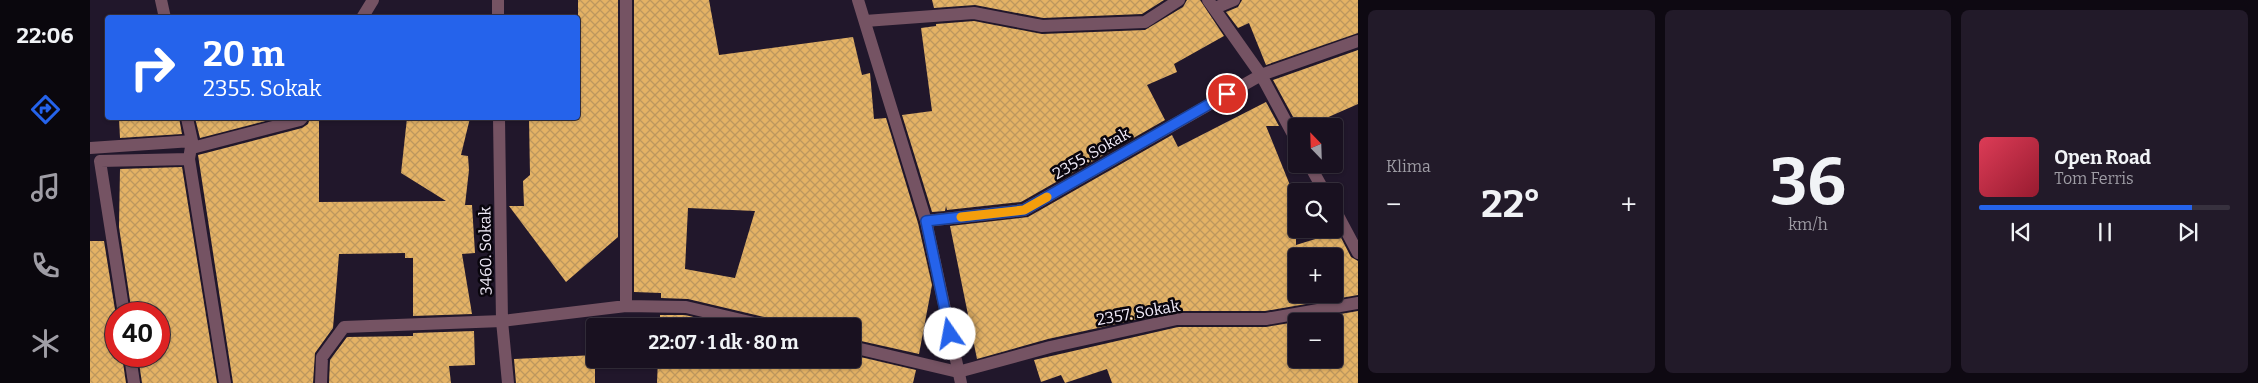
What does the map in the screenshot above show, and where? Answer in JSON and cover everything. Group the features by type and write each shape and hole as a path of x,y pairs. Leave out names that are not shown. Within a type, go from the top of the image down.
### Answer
{"street":[{"path":"161,0 164,15"},
{"path":"364,15 373,0"},
{"path":"498,0 498,15"},
{"path":"626,0 626,306"},
{"path":"858,0 926,221 959,378 861,350"},
{"path":"865,21 974,13 1042,26 1145,22 1178,0"},
{"path":"1234,0 1211,4 1261,75 1288,125"},
{"name":"2355. Sokak","path":"926,221 1024,210 1261,75 1358,41"},
{"path":"187,120 225,383"},
{"path":"122,302 100,161 191,149 300,120"},
{"name":"3460. Sokak","path":"500,120 502,321 508,383"},
{"path":"90,148 191,149"},
{"path":"1343,225 1358,253"},
{"name":"2357. Sokak","path":"959,378 1050,347 1177,319 1266,319 1358,303"},
{"path":"321,383 322,356 344,327 502,321 626,306 686,307 732,318"},
{"path":"132,367 134,383"}],"building":[{"path":"578,0 618,0 618,237 566,282 509,206 524,206 523,181 530,175 529,120 580,120 580,15 578,15"},
{"path":"634,0 709,0 719,55 853,37 862,75 870,73 874,119 886,118 918,223 932,285 919,354 861,341 861,318 768,318 688,299 661,298 661,293 634,292","holes":["688,208 755,211 735,278 685,269"]},
{"path":"932,0 1164,0 1142,14 1043,18 975,5 934,8"},
{"path":"1187,0 1200,0 1224,36 1174,64 1177,72 1147,85 1165,120 1021,202 947,210 946,206 945,211 932,212 902,115 932,111 921,28 936,26 936,24 974,21 1042,34 1145,30 1183,7"},
{"path":"1242,0 1358,0 1358,33 1266,65 1249,23 1238,28 1226,12 1238,7"},
{"path":"1358,50 1358,104 1326,118 1294,118 1273,80"},
{"path":"1266,102 1279,126 1266,126 1289,183 1288,238 1296,238 1296,245 1319,238 1341,238 1351,257 1358,261 1358,295 1343,298 1343,248 1288,248 1288,303 1312,303 1265,311 1175,311 1048,339 977,359 950,226 1028,217 1172,135 1178,147"},
{"path":"119,120 179,120 182,134 120,138"},
{"path":"196,120 269,120 200,138"},
{"path":"309,120 319,120 319,202 446,201 401,173 407,120 470,120 461,155 468,156 469,170 465,205 472,205 475,253 462,254 472,314 413,316 413,258 405,258 405,253 339,254 333,328 315,353 313,383 233,383 198,155 302,128 308,124"},
{"path":"182,167 217,383 142,383 140,367 170,367 170,302 130,302 119,227 120,169"},
{"path":"90,241 104,241 114,302 105,302 105,367 124,367 126,383 90,383"},
{"path":"1358,311 1358,383 1112,383 1107,369 1065,383 1061,375 1041,382 1034,360 1178,327 1266,327 1288,323 1288,368 1343,368 1343,314"},
{"path":"660,315 685,315 698,318 660,318"},
{"path":"474,331 475,365 449,366 451,383 329,383 330,360 347,337 413,336 413,333"},
{"path":"586,355 586,368 595,368 595,383 516,383 514,359"},
{"path":"861,357 916,370 913,383 657,383 658,368 861,368"}],"slow traffic":[{"path":"961,217 1024,210 1047,197"}],"route":[{"path":"950,334 926,221 1024,210 1227,94"}]}
